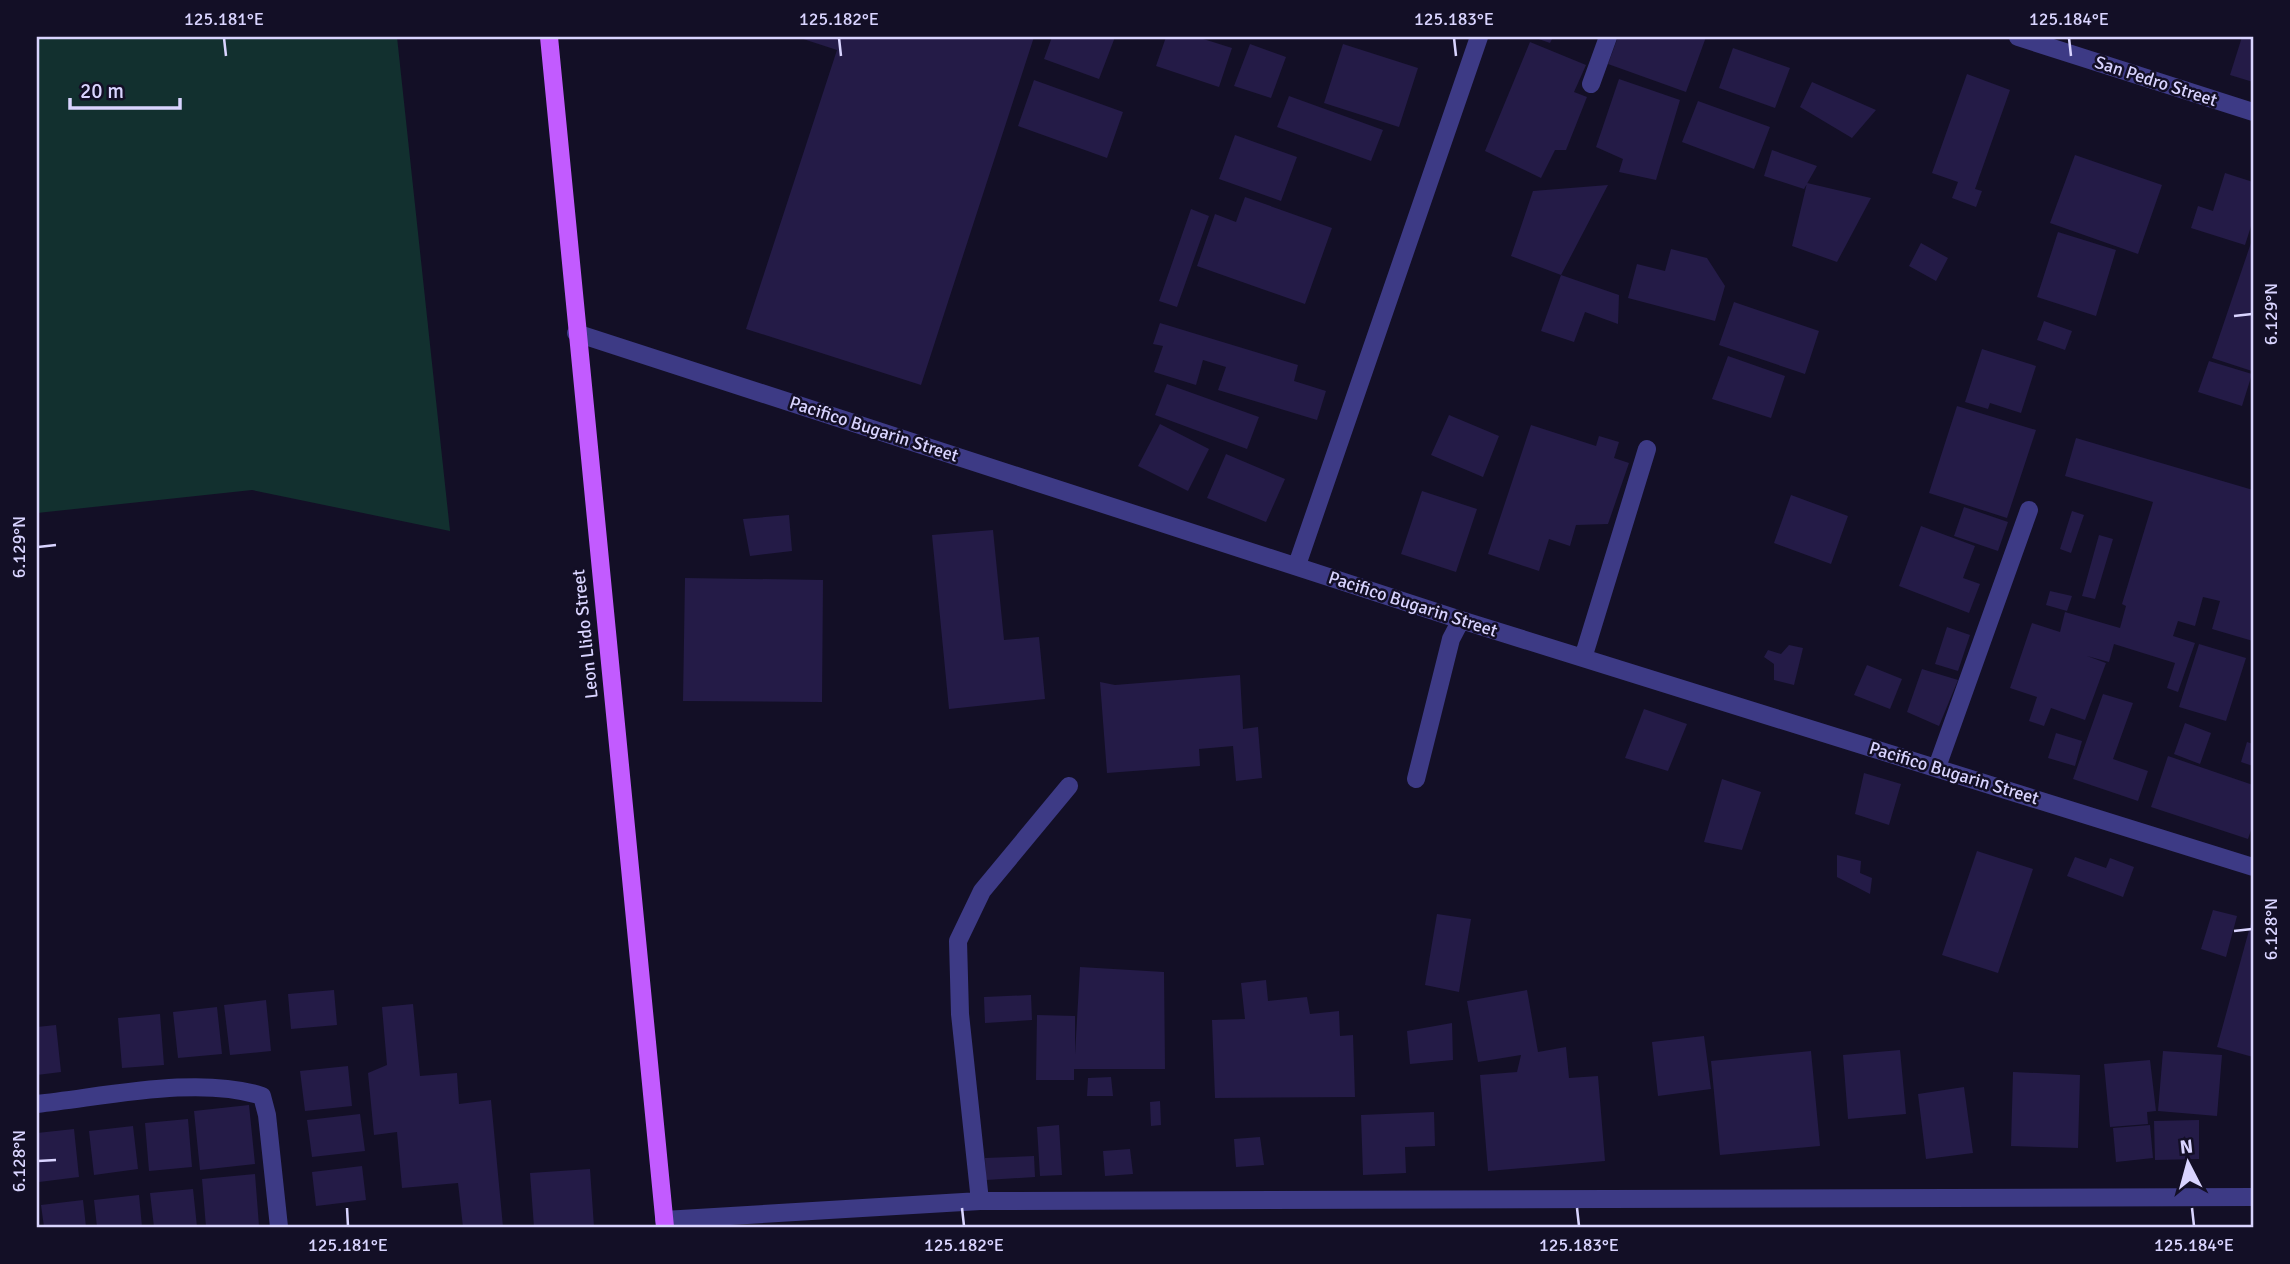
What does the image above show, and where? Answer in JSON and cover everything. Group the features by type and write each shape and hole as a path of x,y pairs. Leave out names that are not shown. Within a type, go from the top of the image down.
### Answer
{"main road":[{"name":"Leon Llido Street","path":"549,37 664,1224"}],"street":[{"path":"1297,565 1479,37"},
{"path":"1591,84 1608,37"},
{"name":"San Pedro Street","path":"2018,37 2253,112"},
{"name":"Pacifico Bugarin Street","path":"576,332 1297,565 1461,621 2253,867"},
{"path":"1583,658 1647,449"},
{"path":"1937,767 2029,510"},
{"path":"1416,779 1451,639 1461,621"},
{"path":"980,1201 960,1014 958,941 982,891 1069,786"},
{"path":"37,1104 205,1086 236,1087 262,1096 267,1115 279,1227"},
{"path":"664,1224 980,1201 2253,1197"}],"green space":[{"path":"37,37 397,37 450,531 252,490 37,513"}],"building":[{"path":"797,37 1034,37 921,385 746,329 837,50"},
{"path":"1052,37 1115,37 1099,79 1044,59"},
{"path":"1166,37 1197,37 1232,48 1219,87 1156,66"},
{"path":"1533,37 1553,37 1550,43"},
{"path":"1618,37 1706,37 1686,92 1608,64"},
{"path":"2242,37 2253,37 2253,82 2230,75"},
{"path":"1530,42 1586,65 1574,92 1587,97 1566,150 1555,150 1541,178 1485,151"},
{"path":"1250,44 1286,57 1271,98 1234,86"},
{"path":"1343,44 1418,68 1399,127 1324,103"},
{"path":"1733,48 1790,68 1775,108 1719,88"},
{"path":"1967,74 2010,90 1975,189 1982,191 1976,207 1952,198 1958,182 1932,173"},
{"path":"1619,79 1680,100 1656,180 1619,172 1623,159 1596,147"},
{"path":"1034,80 1123,112 1107,158 1018,126"},
{"path":"1812,82 1876,110 1852,138 1800,107"},
{"path":"1289,96 1383,130 1371,161 1277,127"},
{"path":"1698,101 1770,127 1754,169 1682,142"},
{"path":"1235,135 1297,157 1281,201 1219,179"},
{"path":"1772,150 1817,166 1804,189 1764,176"},
{"path":"2075,155 2162,185 2138,254 2050,223"},
{"path":"2225,173 2253,182 2253,220 2245,245 2191,228 2198,206 2213,211"},
{"path":"1807,183 1871,198 1837,262 1792,246"},
{"path":"1608,185 1561,275 1511,256 1533,191"},
{"path":"1245,197 1332,228 1305,304 1197,266 1215,214 1236,222"},
{"path":"1191,209 1209,216 1177,307 1159,301"},
{"path":"2058,232 2116,250 2096,316 2037,297"},
{"path":"2253,237 2253,367 2252,371 2212,358"},
{"path":"1921,243 1948,258 1936,281 1909,266"},
{"path":"1671,249 1707,258 1725,286 1715,321 1628,298 1637,264 1665,271"},
{"path":"1561,275 1619,295 1618,324 1585,312 1574,342 1541,331"},
{"path":"1734,302 1819,331 1805,374 1719,345"},
{"path":"2044,321 2072,331 2065,350 2037,340"},
{"path":"1160,323 1298,365 1294,381 1326,391 1317,420 1218,390 1226,367 1203,360 1196,385 1154,372 1163,346 1153,344"},
{"path":"1982,349 2036,366 2021,413 1990,403 1988,409 1965,402"},
{"path":"1728,356 1785,376 1771,418 1712,399"},
{"path":"2209,361 2252,374 2242,406 2198,392"},
{"path":"1167,384 1259,417 1247,449 1155,415"},
{"path":"1957,406 2036,430 2007,518 1929,493"},
{"path":"1449,415 1499,436 1483,477 1431,455"},
{"path":"1160,424 1209,449 1188,491 1138,466"},
{"path":"1531,425 1596,446 1599,436 1619,442 1614,458 1629,463 1608,524 1576,525 1570,546 1549,539 1539,571 1488,554"},
{"path":"2076,438 2253,490 2253,641 2212,629 2220,601 2203,597 2195,626 2178,621 2173,636 2195,643 2178,692 2167,688 2175,663 2114,644 2109,662 2087,656 2106,663 2085,720 2051,708 2044,726 2029,721 2037,697 2010,688 2032,623 2060,632 2065,612 2120,628 2126,606 2122,604 2153,502 2065,476"},
{"path":"1226,454 1285,479 1266,522 1207,498"},
{"path":"1422,491 1477,509 1456,572 1401,554"},
{"path":"1791,495 1848,516 1831,564 1774,543"},
{"path":"1964,507 2008,522 1998,551 1954,536"},
{"path":"2072,511 2084,515 2071,553 2060,549"},
{"path":"789,515 792,551 750,556 743,519"},
{"path":"1921,526 1975,546 1963,578 1980,584 1969,613 1899,586"},
{"path":"993,530 1004,640 1039,637 1045,699 949,709 932,535"},
{"path":"2099,535 2113,539 2095,599 2082,596"},
{"path":"685,578 823,580 822,702 683,701"},
{"path":"2050,591 2072,596 2067,611 2046,605"},
{"path":"1947,627 1970,635 1958,671 1935,664"},
{"path":"2199,644 2246,658 2226,721 2179,707"},
{"path":"1789,645 1803,648 1794,685 1774,680 1774,664 1764,657 1768,650 1781,654"},
{"path":"1867,665 1902,679 1890,709 1854,695"},
{"path":"1922,669 1958,680 1939,726 1907,712"},
{"path":"1240,675 1243,729 1258,727 1262,778 1236,781 1233,746 1199,749 1200,766 1107,773 1100,682 1115,685"},
{"path":"2103,694 2133,703 2113,759 2148,771 2138,801 2073,779"},
{"path":"1644,709 1687,724 1668,771 1625,758"},
{"path":"2185,723 2211,733 2200,764 2174,754"},
{"path":"2056,733 2082,741 2075,766 2048,758"},
{"path":"2247,742 2253,744 2253,766 2241,762"},
{"path":"2168,756 2253,785 2253,824 2248,839 2151,807"},
{"path":"1864,773 1901,784 1889,825 1855,814"},
{"path":"1722,779 1761,792 1742,850 1704,842"},
{"path":"1977,851 2033,869 1998,973 1942,955"},
{"path":"1837,855 1861,861 1860,873 1872,878 1870,894 1837,877"},
{"path":"2075,857 2106,868 2110,858 2134,867 2123,897 2067,876"},
{"path":"2213,910 2237,916 2226,957 2201,949"},
{"path":"1437,914 1471,919 1459,992 1425,985"},
{"path":"2251,923 2253,924 2253,1057 2217,1047"},
{"path":"1080,967 1164,972 1165,1069 1074,1069 1074,1080 1036,1080 1037,1015 1075,1016 1075,1055"},
{"path":"1266,980 1268,1001 1307,997 1310,1014 1339,1011 1340,1036 1353,1035 1355,1097 1215,1098 1212,1020 1245,1019 1241,983"},
{"path":"334,990 337,1025 291,1029 288,994"},
{"path":"1527,990 1538,1052 1566,1047 1569,1078 1598,1076 1605,1161 1488,1171 1480,1075 1517,1072 1521,1055 1478,1062 1467,1001"},
{"path":"1031,995 1032,1020 985,1023 984,997"},
{"path":"266,1000 271,1051 230,1055 224,1005"},
{"path":"413,1004 420,1076 457,1073 459,1104 491,1100 503,1227 463,1227 458,1183 402,1188 397,1132 374,1135 368,1073 387,1065 382,1007"},
{"path":"217,1007 222,1054 178,1058 173,1012"},
{"path":"160,1014 164,1065 122,1068 118,1018"},
{"path":"1452,1023 1453,1060 1410,1064 1407,1031"},
{"path":"56,1025 61,1072 37,1075 37,1027"},
{"path":"1704,1036 1711,1089 1658,1096 1652,1042"},
{"path":"1900,1050 1906,1114 1848,1119 1843,1055"},
{"path":"1811,1051 1820,1146 1720,1155 1711,1061"},
{"path":"2163,1051 2222,1055 2217,1116 2158,1111"},
{"path":"2150,1060 2156,1111 2147,1112 2148,1124 2110,1127 2104,1064"},
{"path":"348,1066 352,1106 305,1111 300,1071"},
{"path":"2013,1072 2080,1075 2078,1148 2011,1146"},
{"path":"1111,1077 1113,1096 1087,1096 1088,1078"},
{"path":"1964,1087 1973,1153 1926,1159 1918,1094"},
{"path":"1160,1101 1161,1125 1151,1126 1150,1102"},
{"path":"249,1105 255,1164 200,1170 194,1111"},
{"path":"1434,1112 1435,1146 1405,1147 1406,1173 1363,1175 1361,1115"},
{"path":"360,1114 365,1151 312,1157 307,1120"},
{"path":"188,1119 192,1167 149,1171 145,1123"},
{"path":"2199,1120 2199,1159 2155,1160 2154,1121"},
{"path":"1059,1125 1062,1175 1040,1176 1037,1127"},
{"path":"2150,1125 2153,1158 2116,1162 2113,1128"},
{"path":"133,1126 138,1169 94,1175 89,1131"},
{"path":"74,1129 79,1177 39,1182 37,1133"},
{"path":"1260,1137 1264,1165 1236,1167 1234,1139"},
{"path":"1130,1149 1133,1174 1105,1176 1103,1151"},
{"path":"1034,1156 1035,1177 986,1180 985,1158"},
{"path":"362,1166 366,1200 316,1206 312,1172"},
{"path":"590,1169 594,1227 534,1227 530,1173"},
{"path":"255,1174 259,1226 206,1227 202,1179"},
{"path":"193,1189 197,1227 154,1227 150,1193"},
{"path":"139,1195 142,1227 97,1227 94,1200"},
{"path":"83,1200 86,1227 44,1227 41,1205"}]}
